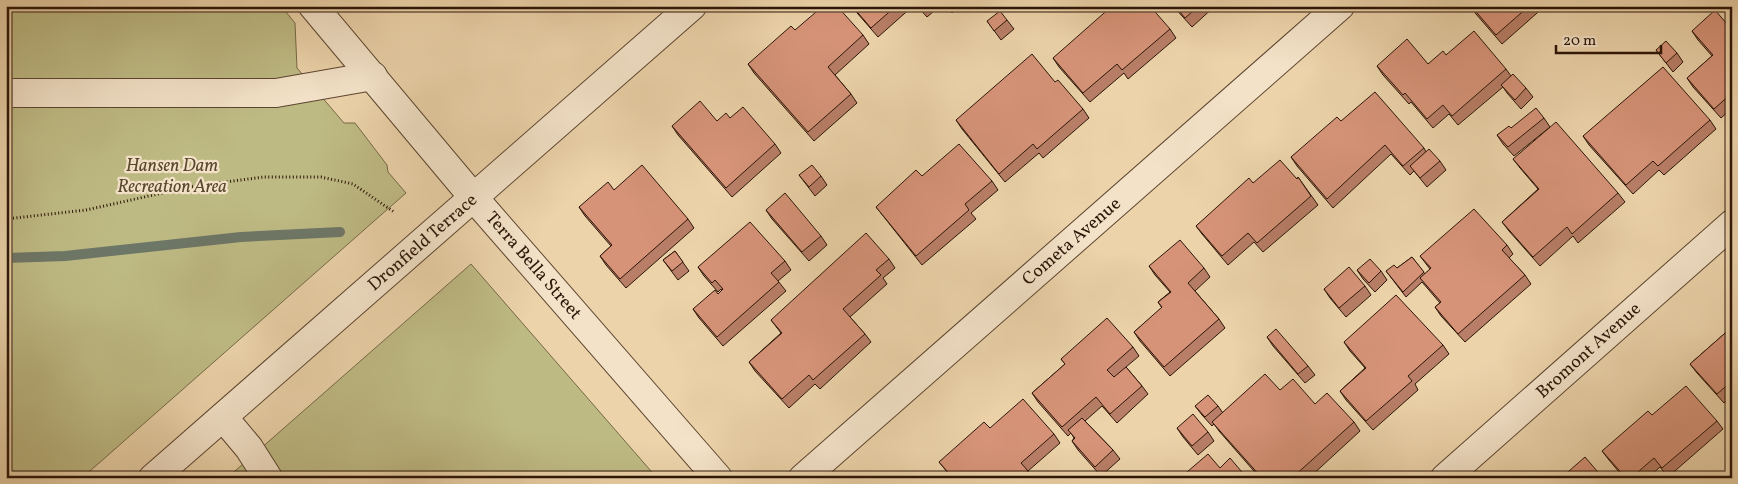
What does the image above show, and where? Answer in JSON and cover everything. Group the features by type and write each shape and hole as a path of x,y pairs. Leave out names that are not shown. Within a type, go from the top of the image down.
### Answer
{"street":[{"name":"Terra Bella Street","path":"313,6 474,198 718,478"},
{"name":"Dronfield Terrace","path":"153,478 692,6"},
{"name":"Cometa Avenue","path":"803,478 1340,6"},
{"path":"6,94 276,94 373,76"},
{"name":"Bromont Avenue","path":"1445,478 1732,224"},
{"path":"223,417 249,448 268,478"}],"path":[{"path":"6,219 86,210 194,186 264,177 321,177 353,184 394,212"}],"green space":[{"name":"Hansen Dam Recreation Area","path":"6,6 281,6 295,23 297,68 344,123 355,123 387,165 388,172 406,193 82,478 6,478"},
{"path":"471,264 657,478 227,478"}],"building":[{"path":"823,6 837,6 863,35 828,67 851,94 808,132 748,64 791,26 795,30"},
{"path":"852,6 896,6 871,28"},
{"path":"1112,6 1150,6 1170,29 1122,70 1117,64 1083,93 1053,58"},
{"path":"1175,6 1199,6 1185,18"},
{"path":"1471,6 1529,6 1496,35"},
{"path":"1715,10 1727,24 1732,20 1732,93 1714,109 1687,78 1713,55 1692,31"},
{"path":"1000,11 1007,20 994,31 987,21"},
{"path":"1474,31 1506,69 1452,116 1443,105 1427,119 1405,93 1403,95 1377,66 1407,39 1428,64 1443,51 1446,55"},
{"path":"1666,41 1677,53 1666,63 1656,50"},
{"path":"1032,54 1055,82 1058,80 1083,109 1037,149 1033,144 999,174 956,120"},
{"path":"1663,67 1710,120 1658,166 1653,161 1626,185 1583,136"},
{"path":"1513,74 1526,88 1515,100 1501,85"},
{"path":"1375,92 1424,148 1403,166 1385,145 1327,199 1291,157 1337,117 1341,121"},
{"path":"700,101 717,121 726,113 730,118 743,107 775,144 726,188 672,126"},
{"path":"1536,108 1544,118 1508,147 1497,135 1509,126 1511,128"},
{"path":"1556,122 1618,193 1572,234 1567,227 1533,257 1502,222 1539,189 1513,159"},
{"path":"959,144 992,181 965,204 969,210 916,256 876,207 916,170 922,176"},
{"path":"1429,149 1440,161 1420,178 1410,166"},
{"path":"1280,160 1297,179 1298,177 1311,196 1257,243 1248,233 1222,256 1196,226 1249,178 1253,183"},
{"path":"642,165 688,219 620,279 600,256 612,245 579,207 608,182 614,190"},
{"path":"812,165 821,176 809,187 799,175"},
{"path":"785,193 821,236 802,252 766,210"},
{"path":"1474,209 1507,245 1502,250 1525,275 1458,334 1435,307 1441,302 1420,278 1431,268 1420,256"},
{"path":"750,222 785,261 771,273 779,282 717,337 693,309 715,290 718,294 723,289 715,280 712,283 698,267"},
{"path":"866,233 889,259 876,270 881,275 843,309 865,334 813,380 809,375 782,399 749,362 782,333 771,320"},
{"path":"1180,240 1204,268 1188,283 1219,319 1164,367 1134,332 1162,307 1158,302 1171,292 1149,266"},
{"path":"675,251 683,262 672,271 663,260"},
{"path":"1412,257 1424,272 1403,292 1386,271 1394,265 1397,268"},
{"path":"1370,259 1381,271 1369,283 1357,270"},
{"path":"1349,267 1365,286 1339,308 1324,289"},
{"path":"1396,295 1443,345 1408,376 1412,381 1366,421 1340,391 1366,368 1344,342"},
{"path":"1107,318 1133,347 1107,370 1114,377 1126,367 1142,386 1110,414 1096,397 1062,427 1032,393 1065,364 1061,359"},
{"path":"1732,327 1732,381 1717,394 1690,364"},
{"path":"1276,329 1308,366 1298,374 1267,337"},
{"path":"1265,374 1280,390 1293,379 1315,404 1327,393 1354,422 1292,478 1262,478 1212,422"},
{"path":"1686,386 1717,421 1662,468 1654,458 1631,478 1626,478 1602,451 1648,411 1652,415"},
{"path":"1208,395 1218,406 1205,417 1195,406"},
{"path":"1023,399 1054,434 1021,463 1028,471 1020,478 953,478 939,462 984,422 990,428"},
{"path":"1193,414 1208,432 1192,446 1177,428"},
{"path":"1082,418 1113,450 1095,467 1072,441 1075,438 1068,430"},
{"path":"1208,454 1220,468 1230,458 1247,478 1180,478"},
{"path":"1585,457 1603,478 1561,478"},
{"path":"915,473 919,478 910,478"}],"waterway":[{"path":"6,258 65,256 241,237 340,232"}]}
